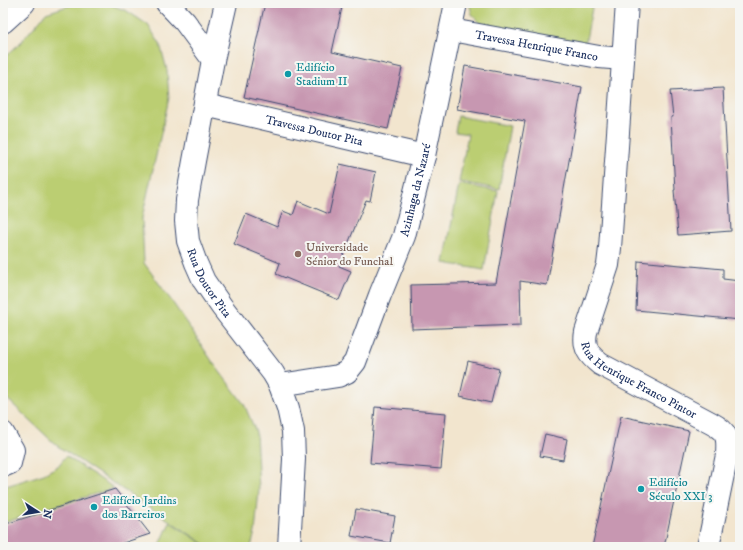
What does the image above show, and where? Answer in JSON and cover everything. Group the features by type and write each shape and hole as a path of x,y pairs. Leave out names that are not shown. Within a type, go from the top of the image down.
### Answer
{"street":[{"path":"3,22 24,3"},
{"path":"167,3 185,22 213,60"},
{"name":"Rua Doutor Pita","path":"226,3 213,60 187,200 186,221 188,241 204,281 222,307 273,373 280,385 288,408 293,431 294,458 289,547"},
{"name":"Azinhaga da Nazaré","path":"280,385 338,376 347,372 355,362 404,236 424,156 456,3"},
{"name":"Rua Henrique Franco Pintor","path":"627,3 608,265 586,332 585,344 590,354 600,364 711,423 725,433 728,442 727,456 708,547"},
{"name":"Travessa Henrique Franco","path":"451,30 594,56 623,59"},
{"name":"Travessa Doutor Pita","path":"205,106 424,156"},
{"path":"3,433 14,450 10,463 3,466"}],"green space":[{"path":"77,3 109,4 127,11 148,25 160,44 167,70 169,98 142,218 144,263 214,364 244,404 256,432 259,490 255,532 251,547 209,547 56,445 3,395 3,59 20,43 46,13"},
{"path":"469,3 593,3 585,45 480,24 472,14"},
{"path":"458,116 510,126 499,189 459,182 468,134 455,132"},
{"path":"459,184 498,191 484,270 444,263"},
{"path":"66,456 114,488 3,523 3,487 44,474 58,466"},
{"path":"170,522 208,547 159,547"}],"building":[{"path":"265,3 343,3 332,52 402,68 388,129 244,97"},
{"path":"465,66 582,87 547,285 520,281 521,325 412,329 411,285 496,283 525,121 457,109"},
{"path":"723,88 731,231 678,235 674,190 671,117 673,117 670,91"},
{"name":"Universidade Sénior do Funchal","path":"340,164 376,172 370,201 366,200 339,266 351,271 339,300 276,274 280,263 234,244 246,214 277,227 283,211 293,215 298,201 329,214"},
{"path":"638,261 723,269 723,279 740,281 740,320 636,310"},
{"path":"468,361 499,369 491,403 460,396"},
{"path":"375,407 446,413 441,469 370,463"},
{"name":"Edifício Século XXI 3","path":"621,416 689,431 664,547 592,547"},
{"path":"545,434 567,439 563,460 540,456"},
{"name":"Edifício Jardins dos Barreiros","path":"115,489 150,534 111,547 3,547 3,525"},
{"path":"356,509 395,516 390,543 351,536"}],"place":[{"name":"Edifício Stadium II","path":"288,74"},
{"name":"Universidade Sénior do Funchal","path":"298,254"},
{"name":"Edifício Século XXI 3","path":"641,489"},
{"name":"Edifício Jardins dos Barreiros","path":"94,507"}]}
